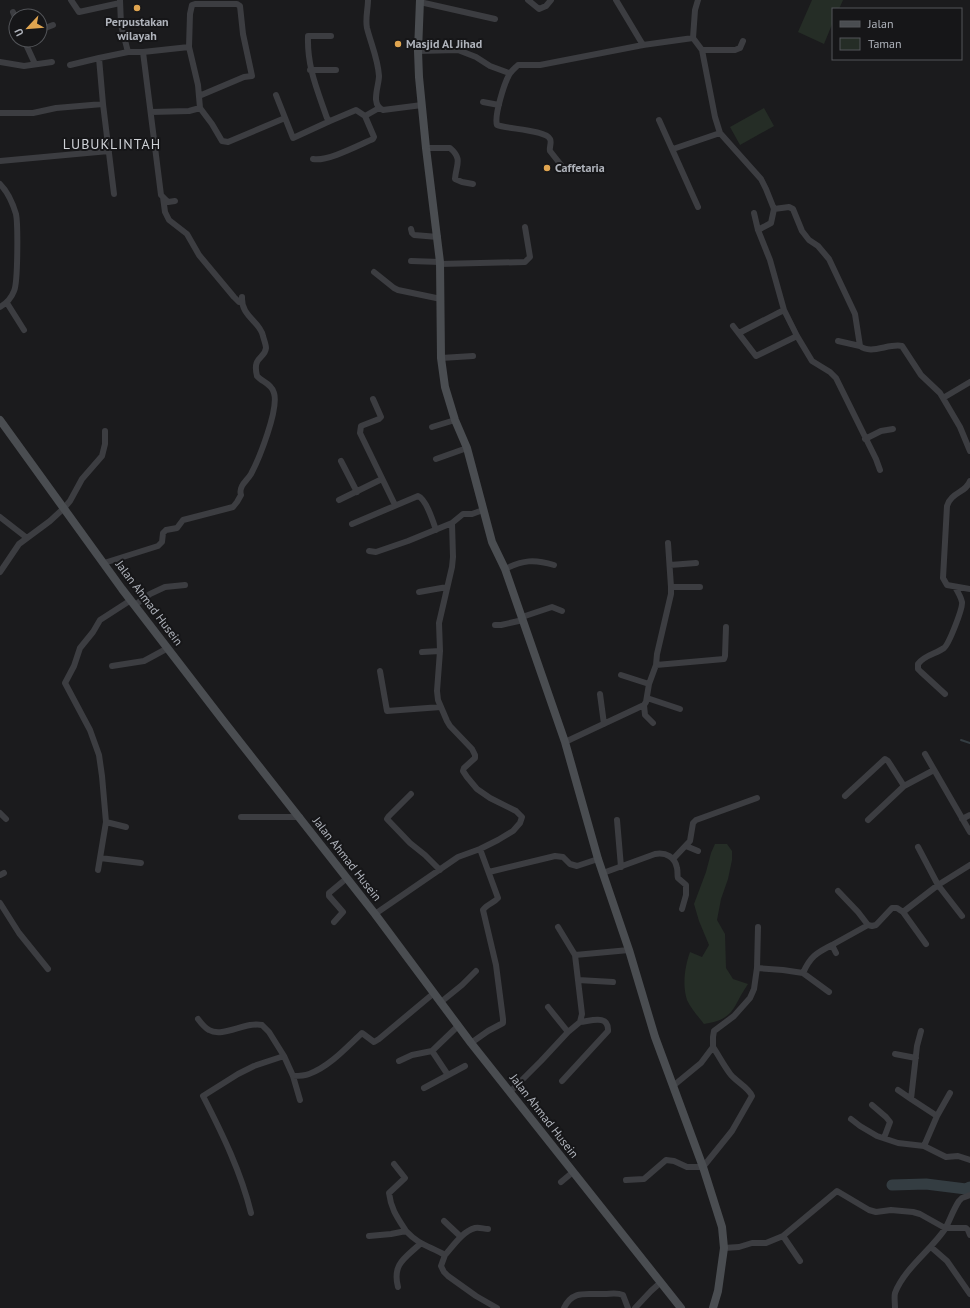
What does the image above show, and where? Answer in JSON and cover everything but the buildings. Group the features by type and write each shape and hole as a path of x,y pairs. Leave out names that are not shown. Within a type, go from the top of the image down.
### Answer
{"street":[{"path":"70,0 79,12 120,1 121,25 128,52"},
{"path":"368,0 366,19 367,27 374,47 378,66 379,78 376,98 378,108"},
{"path":"528,0 536,7 542,8 551,0"},
{"path":"616,0 643,45"},
{"path":"698,0 695,10 693,38 702,50 714,117 720,133 761,180 774,209 771,223 758,230"},
{"path":"495,19 420,1 418,50 426,148 438,237 442,299 441,358 445,387 455,420 467,448 492,542 505,569 565,742 598,859 629,950 655,1037 704,1167 722,1227 724,1248 718,1291 713,1308"},
{"path":"199,96 244,77 252,76 243,34 240,6 237,4 192,5 190,14 189,47 193,60 200,108 212,124 222,142 285,118"},
{"path":"48,27 53,25"},
{"path":"330,121 327,118 310,70 308,36 331,36"},
{"path":"565,170 550,151 551,140 549,137 538,132 498,126 496,121 499,106 509,73 518,65 540,65 643,45 693,38"},
{"path":"702,50 735,50 740,48 743,41"},
{"path":"70,66 128,52 143,52 189,47"},
{"path":"28,48 36,64"},
{"path":"418,50 458,50 476,57 490,66 509,73"},
{"path":"104,563 159,545 162,542 163,533 166,530 177,528 184,520 233,507 238,502 241,495 240,492 242,485 247,481 256,464 266,438 274,398 272,388 258,378 256,372 257,360 266,349 263,334 245,311 242,299 239,302 234,297 221,279 199,255 187,234 169,220 165,212 143,52"},
{"path":"99,58 114,194"},
{"path":"0,62 24,66 52,62"},
{"path":"310,70 336,70"},
{"path":"276,95 293,138 356,110 365,116 374,137 373,139 330,157 317,160 313,159"},
{"path":"483,102 499,106"},
{"path":"0,113 33,112 56,108 103,104"},
{"path":"378,108 383,110 422,105"},
{"path":"151,112 189,111 200,108"},
{"path":"365,116 378,108"},
{"path":"659,120 698,207"},
{"path":"673,149 720,133"},
{"path":"426,148 450,148 456,154 458,159 456,179 472,184"},
{"path":"0,161 109,151"},
{"path":"0,184 5,188 16,214 18,272 15,291 7,303 0,307"},
{"path":"163,197 168,202 175,201"},
{"path":"774,209 787,207 793,210 802,231 829,259 855,314 860,346"},
{"path":"754,213 758,230 770,260 784,310 812,361 830,372 836,378 880,470"},
{"path":"411,261 440,263 525,262 530,257 525,227"},
{"path":"411,229 414,235 438,237"},
{"path":"374,272 398,290 442,299"},
{"path":"7,303 24,330"},
{"path":"739,332 784,310"},
{"path":"733,326 755,355 758,356 797,336"},
{"path":"838,341 871,350 895,345 902,346 921,374 940,393 960,427 970,451"},
{"path":"441,358 473,356"},
{"path":"943,398 970,382"},
{"path":"373,399 381,417 361,426 360,433 395,505"},
{"name":"Jalan Ahmad Husein","path":"0,420 104,563 239,742 375,914 470,1043 681,1308"},
{"path":"432,427 455,420"},
{"path":"865,439 881,431 893,429"},
{"path":"0,572 19,544 64,508 70,501 82,479 102,456 105,444 105,431"},
{"path":"436,458 467,448"},
{"path":"341,461 357,492"},
{"path":"339,500 382,479"},
{"path":"970,481 967,487 952,496 947,506 943,578 947,585 970,589"},
{"path":"352,524 415,496 421,497 436,530"},
{"path":"369,551 376,552 408,541 452,523 463,514 470,514 483,510"},
{"path":"0,517 27,538"},
{"path":"375,914 458,857 480,850 513,830 520,823 522,818 516,811 486,796 477,789 467,777 463,771 464,768 475,758 475,755 472,749 450,726 441,707 437,691 440,651 439,623 452,567 452,523"},
{"path":"653,723 645,715 644,705 647,698 649,684 656,665 657,654 672,587 668,543"},
{"path":"505,569 518,563 530,561 554,565"},
{"path":"670,565 696,563"},
{"path":"98,870 106,822 99,755 90,730 65,683 74,666 80,648 93,632 100,620 165,587 185,585"},
{"path":"672,587 700,586"},
{"path":"419,592 447,587"},
{"path":"945,694 921,672 918,668 918,664 923,658 944,648 948,642 962,606 961,599 955,587"},
{"path":"495,625 501,625 552,607 562,611"},
{"path":"656,665 724,659 726,627"},
{"path":"112,666 144,661 168,648"},
{"path":"422,652 440,651"},
{"path":"380,671 387,711 441,707"},
{"path":"621,675 649,684"},
{"path":"600,694 604,724"},
{"path":"647,698 680,709"},
{"path":"565,742 644,705"},
{"path":"924,754 970,832"},
{"path":"845,796 885,759 888,761 904,786"},
{"path":"868,820 904,786 934,770"},
{"path":"411,794 387,819 410,843 440,870"},
{"path":"673,859 690,841 693,823 696,820 757,798"},
{"path":"0,813 6,819"},
{"path":"962,819 970,815"},
{"path":"241,817 300,818"},
{"path":"617,820 621,867"},
{"path":"106,822 126,827"},
{"path":"686,846 698,851"},
{"path":"918,847 938,885 962,916"},
{"path":"470,1043 503,1023 496,965 483,910 495,902 498,898 480,850"},
{"path":"603,873 656,854 662,853 668,855 673,859 677,867 678,876 685,882 687,889 682,909"},
{"path":"489,872 555,856 563,857 570,864 577,866 598,859"},
{"path":"100,858 141,863"},
{"path":"903,912 938,885 970,865"},
{"path":"334,922 343,912 329,896 329,894 347,878"},
{"path":"838,892 868,924 874,926 892,908 895,907 903,912 926,944"},
{"path":"0,904 19,933 48,969"},
{"path":"803,973 807,964 815,954 868,924"},
{"path":"558,927 575,955 582,1014 580,1022"},
{"path":"704,1167 732,1131 752,1096 731,1075 713,1047 713,1037 714,1031 734,1016 750,998 754,989 757,968 758,927"},
{"path":"832,945 836,953"},
{"path":"575,955 629,950"},
{"path":"757,968 803,973 829,992"},
{"path":"441,1002 476,971"},
{"path":"578,980 613,982"},
{"path":"293,1076 308,1074 327,1064 362,1033 374,1042 434,993"},
{"path":"548,1007 568,1032"},
{"path":"198,1019 206,1028 216,1033 247,1025 262,1025 269,1032 284,1056 293,1076 300,1100"},
{"path":"510,1092 568,1032 580,1022 601,1019 605,1021 607,1023 608,1031 562,1081"},
{"path":"399,1061 412,1055 432,1051 458,1026"},
{"path":"911,1099 921,1031"},
{"path":"673,1086 701,1062 713,1047"},
{"path":"432,1051 448,1075"},
{"path":"895,1054 916,1058"},
{"path":"251,1213 242,1180 203,1096 238,1074 254,1066 284,1056"},
{"path":"424,1088 465,1066"},
{"path":"898,1090 936,1116"},
{"path":"924,1146 936,1116 950,1093"},
{"path":"872,1105 890,1122 884,1138"},
{"path":"851,1120 868,1131 884,1138 924,1146 946,1157 958,1156 970,1160"},
{"path":"626,1180 644,1179 666,1160 674,1161 687,1167 704,1167"},
{"path":"394,1164 405,1178 389,1193 395,1216 406,1231 420,1244 435,1249 445,1255"},
{"path":"561,1182 573,1172"},
{"path":"724,1248 739,1247 752,1243 766,1243 784,1236 837,1191 869,1210 876,1212 891,1210 913,1212 945,1228 963,1227 968,1230 970,1235"},
{"path":"895,1308 895,1295 900,1283 931,1248 945,1228 959,1201 970,1195"},
{"path":"444,1221 461,1237"},
{"path":"488,1229 476,1228 461,1237 445,1255 441,1266 444,1272 454,1281 497,1308"},
{"path":"369,1236 406,1231"},
{"path":"784,1236 800,1261"},
{"path":"398,1287 396,1277 397,1268 401,1262 420,1244"},
{"path":"931,1248 947,1262 970,1294"},
{"path":"635,1308 661,1282"},
{"path":"564,1308 570,1298 582,1293 615,1293 623,1296 628,1308"}],"green space":[{"path":"812,0 843,0 839,8 832,8 832,24 824,44 798,32"},
{"path":"764,108 774,126 740,145 730,127"},
{"path":"715,844 727,844 732,851 732,860 728,879 721,899 717,920 725,934 726,968 733,979 748,984 728,1015 714,1022 704,1024 687,1000 685,994 685,976 690,952 702,957 709,945 694,904"}],"waterway":[{"path":"961,740 970,743"},
{"path":"892,1185 926,1184 966,1189 970,1187"}],"place":[{"name":"Perpustakan wilayah","path":"137,8"},
{"name":"Masjid Al Jihad","path":"398,44"},
{"name":"Caffetaria","path":"547,168"}],"district":[{"name":"LUBUKLINTAH","path":"112,144"}]}
